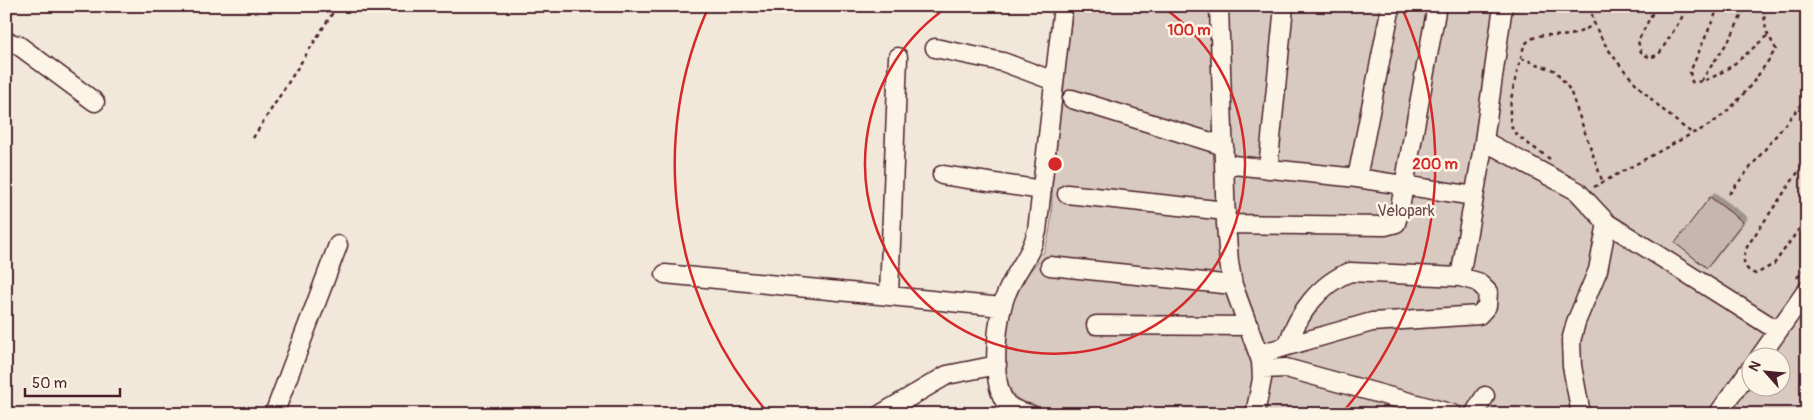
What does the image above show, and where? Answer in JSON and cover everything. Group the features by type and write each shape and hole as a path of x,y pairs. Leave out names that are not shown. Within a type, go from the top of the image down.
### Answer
{"street":[{"path":"1030,414 1016,410 1003,399 997,365 997,338 1002,307 1008,290 1034,246 1063,20 1063,6"},
{"path":"1219,6 1226,218 1232,284 1261,362 1261,389 1255,414"},
{"path":"1268,168 1284,6"},
{"path":"1356,178 1391,6"},
{"path":"1067,194 1226,218 1391,226 1398,218 1437,6"},
{"path":"1460,277 1484,141 1503,6"},
{"path":"6,42 18,45 95,102"},
{"path":"935,48 1004,62 1054,80"},
{"path":"889,295 898,57"},
{"path":"1072,99 1224,146"},
{"path":"1484,141 1577,192 1606,224 1778,331"},
{"path":"1224,164 1356,178 1474,196"},
{"path":"942,175 1042,190"},
{"path":"1581,414 1572,366 1571,341 1576,322 1598,270 1606,224"},
{"path":"274,414 338,245"},
{"path":"1050,266 1232,284"},
{"path":"1261,362 1288,344 1372,322 1479,315 1487,306 1488,292 1478,282 1460,277 1350,272 1333,280 1302,312 1288,344"},
{"path":"665,274 1002,307"},
{"path":"1766,348 1807,290"},
{"path":"1096,325 1248,326"},
{"path":"1261,362 1452,414"},
{"path":"881,414 947,375 997,365"},
{"path":"1718,414 1740,383"},
{"path":"1474,414 1485,396"}],"path":[{"path":"253,138 337,6"},
{"path":"1591,6 1594,24 1615,59 1674,121 1693,133"},
{"path":"1656,6 1638,40 1641,52 1650,58 1659,54 1689,6"},
{"path":"1719,6 1690,72 1692,82 1700,82 1716,76 1768,36"},
{"path":"1700,82 1731,38 1746,6"},
{"path":"1586,186 1595,187 1693,133 1707,128 1724,115 1776,49 1768,36 1763,6"},
{"path":"1557,164 1514,131 1510,121 1511,100 1524,45 1530,39 1545,34 1568,36 1586,30 1594,24"},
{"path":"1521,58 1556,71 1570,90 1602,183"},
{"path":"1730,194 1807,97"},
{"path":"1807,159 1748,245 1743,256 1744,266 1750,272 1756,274 1774,264 1807,218"}],"green space":[{"name":"Velopark","path":"1074,6 1807,6 1807,403 1798,414 1078,414 1047,410 1026,404 1011,391 1007,381 1004,345 1007,318 1014,294 1042,256 1048,239 1051,215 1053,153"}],"building":[{"path":"1710,197 1743,222 1707,268 1675,243"}]}
